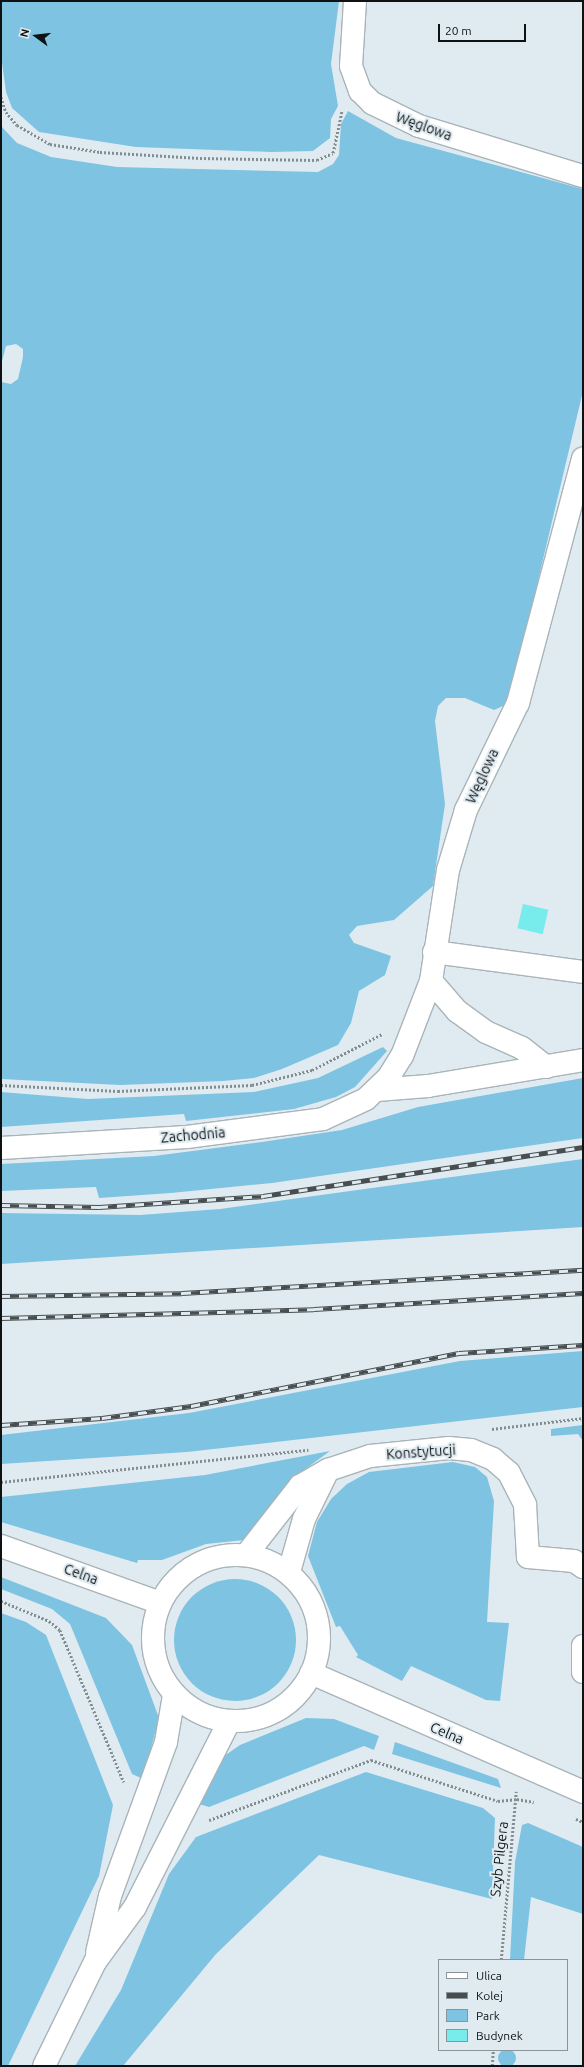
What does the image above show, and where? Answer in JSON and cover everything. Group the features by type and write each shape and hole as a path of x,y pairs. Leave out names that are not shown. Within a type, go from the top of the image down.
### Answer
{"street":[{"path":"354,1 351,66 360,91"},
{"name":"Węglowa","path":"360,91 389,114 419,126 583,176"},
{"name":"Węglowa","path":"377,1090 402,1056 431,980 434,952 453,852 477,786 518,704 583,458"},
{"path":"434,952 583,972"},
{"path":"431,980 457,1011 486,1032 522,1048 546,1067"},
{"path":"377,1090 428,1086 583,1060"},
{"name":"Zachodnia","path":"1,1148 261,1129 323,1119 366,1100 377,1090"},
{"name":"Konstytucji","path":"328,1470 384,1454 471,1450 493,1459 509,1473 520,1490 529,1526 528,1557 574,1562 583,1567"},
{"path":"246,1555 300,1486 328,1470"},
{"path":"289,1572 304,1519 328,1470"},
{"name":"Celna","path":"1,1546 160,1604"},
{"path":"246,1555 267,1560 289,1572 312,1604 318,1624 319,1645 311,1673 291,1702 272,1714 229,1722 199,1714 174,1695 162,1679 153,1648 154,1622 160,1604 186,1571 205,1560 246,1555"},
{"path":"583,1646 583,1672"},
{"name":"Celna","path":"311,1673 583,1792"},
{"path":"95,1962 110,1896 166,1742 174,1695"},
{"path":"44,2066 95,1962 135,1907 229,1722"}],"path":[{"path":"1,97 6,112 17,125 50,144 135,155 317,160 333,153 338,117 360,91"},
{"path":"1,1085 118,1091 252,1085 312,1070 416,1020"},
{"path":"486,1430 583,1418"},
{"path":"1,1482 311,1449"},
{"path":"1,1601 49,1621 60,1630 121,1779 128,1786"},
{"path":"202,1819 209,1820 371,1760 498,1801 517,1798 539,1804"},
{"name":"Szyb Pilgera","path":"501,1959 508,1861 517,1798 512,1760"},
{"path":"571,1817 583,1822"},
{"path":"492,2066 493,2051"}],"green space":[{"path":"1,1 339,1 331,64 338,106 331,119 330,138 313,151 271,152 136,147 39,132 12,108 6,92 1,55"},
{"path":"348,111 396,138 583,189 583,391 512,690 505,705 494,710 465,698 446,698 438,706 435,721 445,804 433,886 394,920 357,926 349,935 354,943 391,956 385,975 359,991 351,1023 338,1045 282,1069 254,1078 223,1081 120,1085 1,1079 1,382 11,384 18,379 23,357 23,349 16,344 6,346 1,365 1,126 17,143 51,157 117,167 318,172 333,164 339,155 341,124"},
{"path":"383,1047 387,1051 355,1087 336,1097 294,1109 186,1121 184,1114 1,1127 1,1092 88,1099 254,1092 318,1078"},
{"path":"583,1078 583,1138 272,1183 171,1193 99,1198 96,1187 1,1191 1,1164 154,1156 262,1142 342,1130 418,1107"},
{"path":"583,1159 583,1227 1,1264 1,1213 140,1215 220,1209"},
{"path":"583,1351 583,1407 187,1452 1,1464 1,1435 189,1413 460,1361"},
{"path":"583,1425 583,1441 578,1434 551,1436 551,1429"},
{"path":"330,1451 300,1473 244,1540 206,1544 162,1560 138,1560 137,1563 1,1522 1,1497 205,1475"},
{"path":"453,1462 475,1467 487,1477 494,1501 487,1622 509,1623 500,1701 486,1700 411,1666 402,1681 356,1657 358,1655 340,1626 336,1627 308,1556 317,1522 331,1499 347,1484 369,1472"},
{"path":"1,1577 106,1618 132,1645 159,1718 143,1779 132,1774 70,1624 52,1609 1,1589"},
{"path":"235,1579 259,1583 278,1597 292,1616 296,1640 292,1664 278,1683 259,1697 235,1701 211,1697 192,1683 178,1664 174,1640 178,1616 192,1597 211,1583"},
{"path":"1,1613 26,1622 46,1635 113,1805 99,1876 8,2066 1,2066"},
{"path":"306,1718 334,1719 379,1736 374,1750 364,1746 209,1807 196,1803 220,1759 240,1745"},
{"path":"395,1742 498,1779 501,1788 392,1754"},
{"path":"366,1772 483,1808 495,1818 492,1899 319,1855 216,1954 123,2066 75,2066 121,1990 169,1874 196,1837"},
{"path":"528,1823 583,1847 583,1914 531,1897 524,1959 510,1959 515,1862 522,1825"},
{"path":"502,2051 512,2051 516,2058 513,2064 507,2067 501,2064 498,2058"}],"building":[{"path":"523,904 548,910 543,934 517,928"}],"railway":[{"path":"1,1205 99,1207 263,1196 583,1147"},
{"path":"1,1296 182,1293 583,1270"},
{"path":"1,1318 314,1309 583,1293"},
{"path":"1,1425 102,1418 191,1406 459,1353 583,1345"}]}
